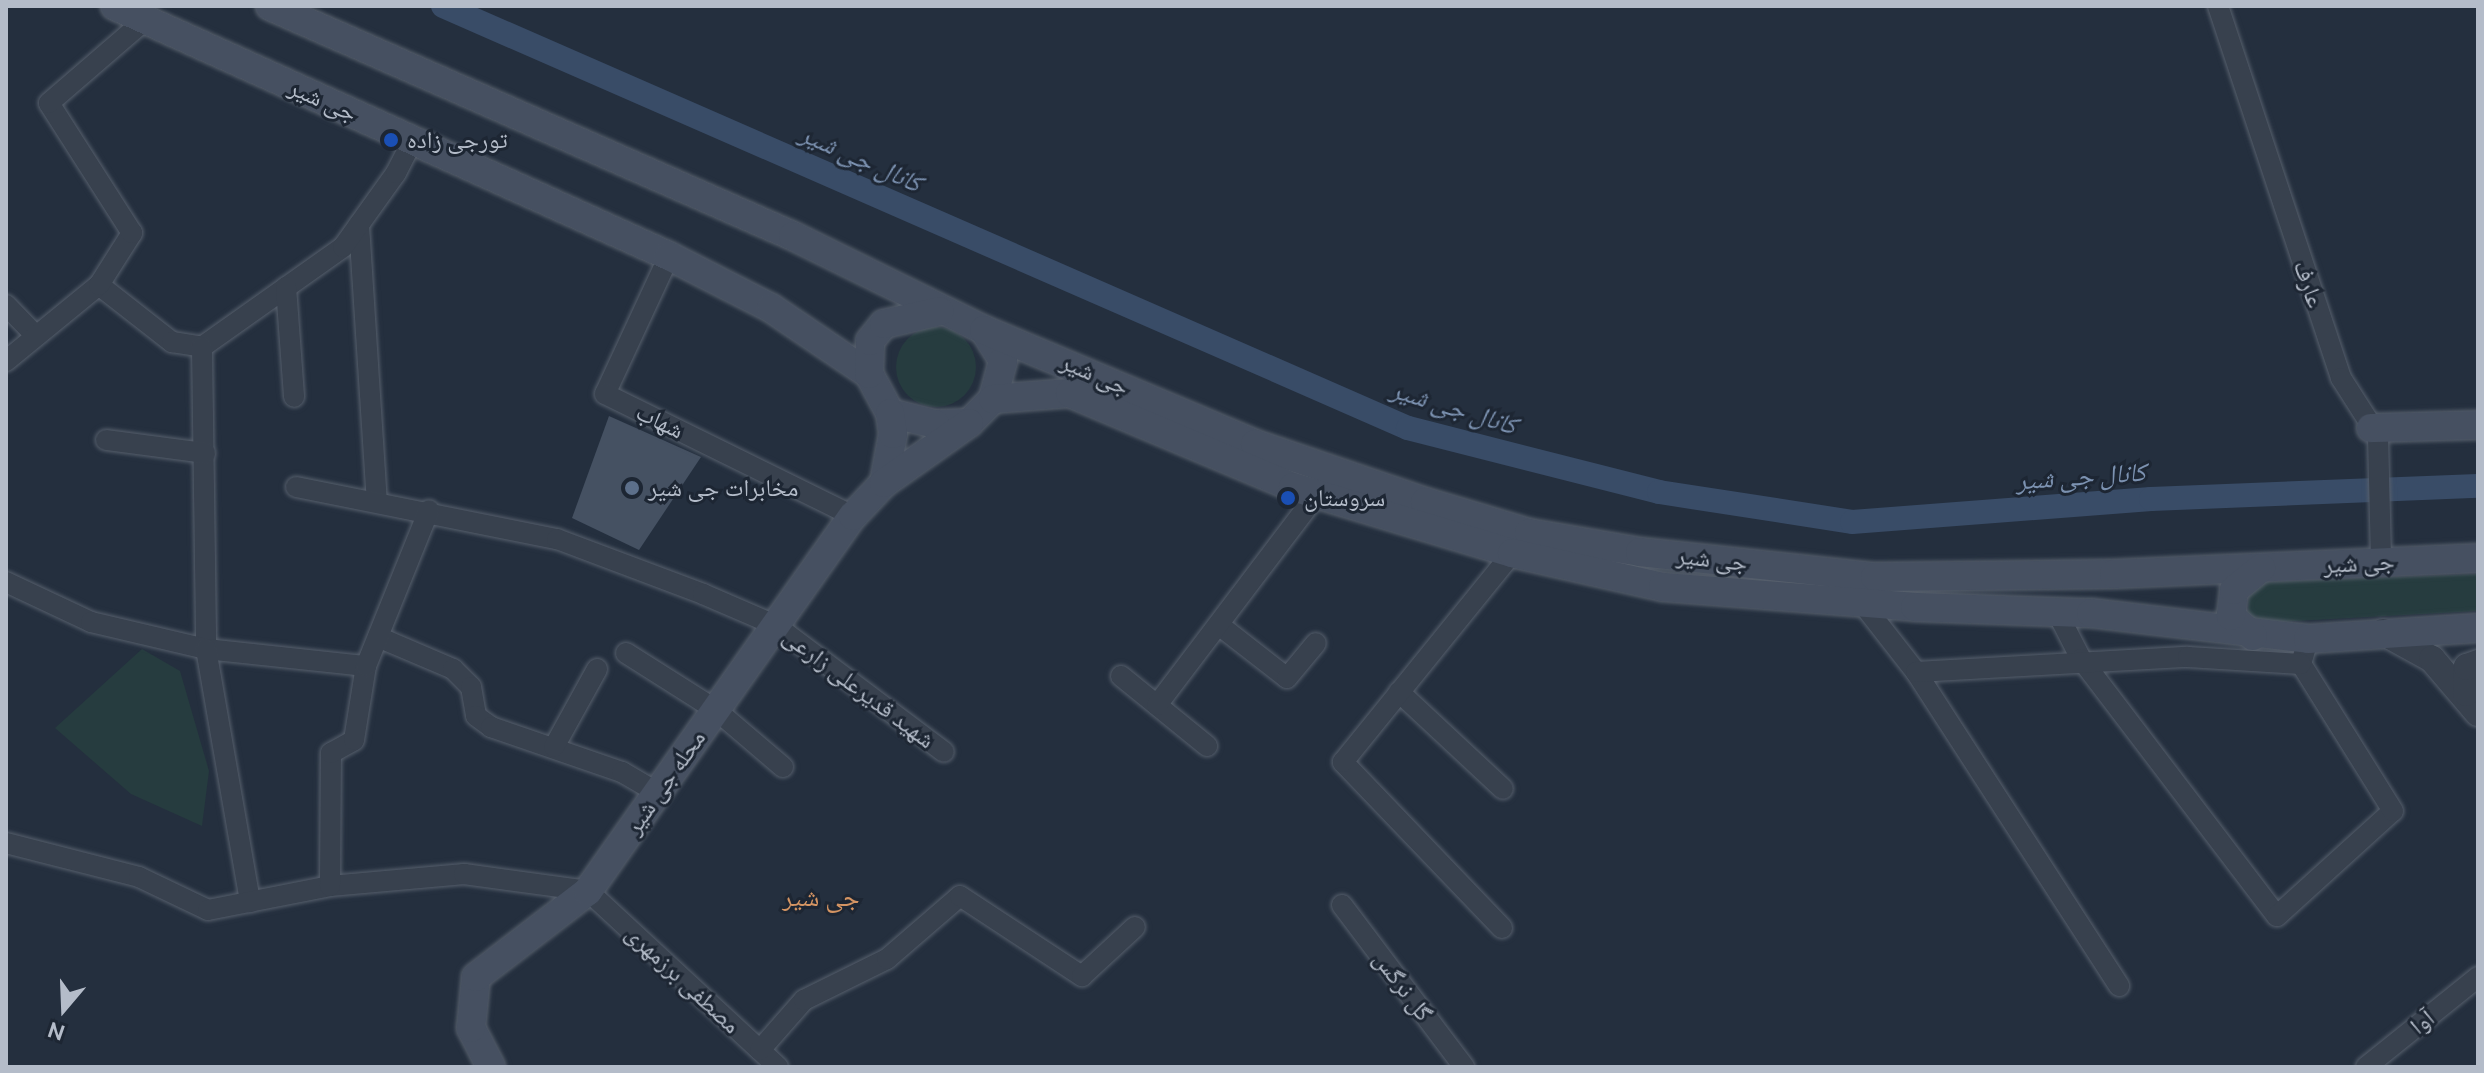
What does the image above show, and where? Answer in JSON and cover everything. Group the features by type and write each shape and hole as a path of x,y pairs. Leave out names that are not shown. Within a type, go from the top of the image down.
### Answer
{"main road":[{"name":"جی شیر","path":"115,6 669,256 771,308 869,374"},
{"path":"270,6 793,236 984,330 1003,361 993,399 969,423 935,424 890,413"},
{"path":"884,483 893,434 890,413 869,374 870,341 884,324 940,311"},
{"name":"جی شیر","path":"984,330 1255,444 1529,533 1640,552 1875,577 2261,568 2478,558"},
{"name":"جی شیر","path":"993,399 1070,393 1318,493 1512,553 1663,587 1862,603 2057,612 2253,636 2305,652 2383,632 2478,628"},
{"name":"محله جی شیر","path":"491,1067 471,1028 476,977 588,891 853,516 884,483 969,423"},
{"path":"2374,432 2478,425"},
{"path":"2253,636 2231,616 2234,590 2261,568"}],"street":[{"name":"عارف","path":"2218,6 2341,378 2374,432 2381,561"},
{"path":"6,361 99,285 132,233 49,103 145,20"},
{"path":"99,285 172,342 202,347 343,247 413,140"},
{"path":"359,225 377,501"},
{"name":"شهاب","path":"669,256 605,394 853,516"},
{"path":"286,287 294,397"},
{"path":"6,305 36,336"},
{"path":"202,347 206,649 232,824 250,902"},
{"path":"106,440 205,453"},
{"name":"شهید قدیرعلی زارعی","path":"296,487 429,510 557,539 775,625 944,752"},
{"path":"1157,705 1318,493"},
{"path":"330,886 331,753 354,740 366,666 429,510"},
{"path":"1502,928 1343,762 1512,553"},
{"path":"6,582 91,622 206,649 366,666"},
{"path":"1862,603 1916,672 2119,986"},
{"path":"1916,672 2081,659 2305,652 2393,811 2277,916 2081,659 2057,612"},
{"path":"1219,625 1287,678 1316,643"},
{"path":"2383,632 2432,659 2472,703"},
{"path":"378,637 453,669 471,687 476,716 491,727 622,772 658,793"},
{"path":"626,653 716,710 783,767"},
{"path":"2472,703 2467,667 2478,663"},
{"path":"554,747 597,669"},
{"path":"1121,676 1207,746"},
{"path":"1399,692 1503,789"},
{"path":"6,843 139,877 208,910 330,886 464,874 588,891"},
{"name":"مصطفی برزمهری","path":"588,891 778,1067"},
{"path":"760,1050 804,1000 887,959 960,896 1082,976 1135,927"},
{"name":"گل نرگس","path":"1342,905 1464,1067"},
{"name":"آوا","path":"2366,1067 2478,977"}],"green space":[{"path":"936,327 951,330 964,339 973,352 976,367 973,382 964,395 951,404 936,407 921,404 908,395 899,382 896,367 899,352 908,339 921,330"},
{"path":"2478,574 2478,611 2261,623 2248,614 2249,591 2259,582"},
{"path":"142,649 180,671 209,771 202,826 131,794 55,728"}],"building":[{"name":"مخابرات جی شیر","path":"609,416 701,457 639,550 572,518"}],"waterway":[{"name":"کانال جی شیر","path":"443,6 1408,428 1659,492 1852,522 2151,499 2478,486"}],"place":[{"name":"تورجی زاده","path":"391,140"},
{"name":"مخابرات جی شیر","path":"632,488"},
{"name":"سروستان","path":"1288,498"}],"district":[{"name":"جی شیر","path":"821,897"}]}
